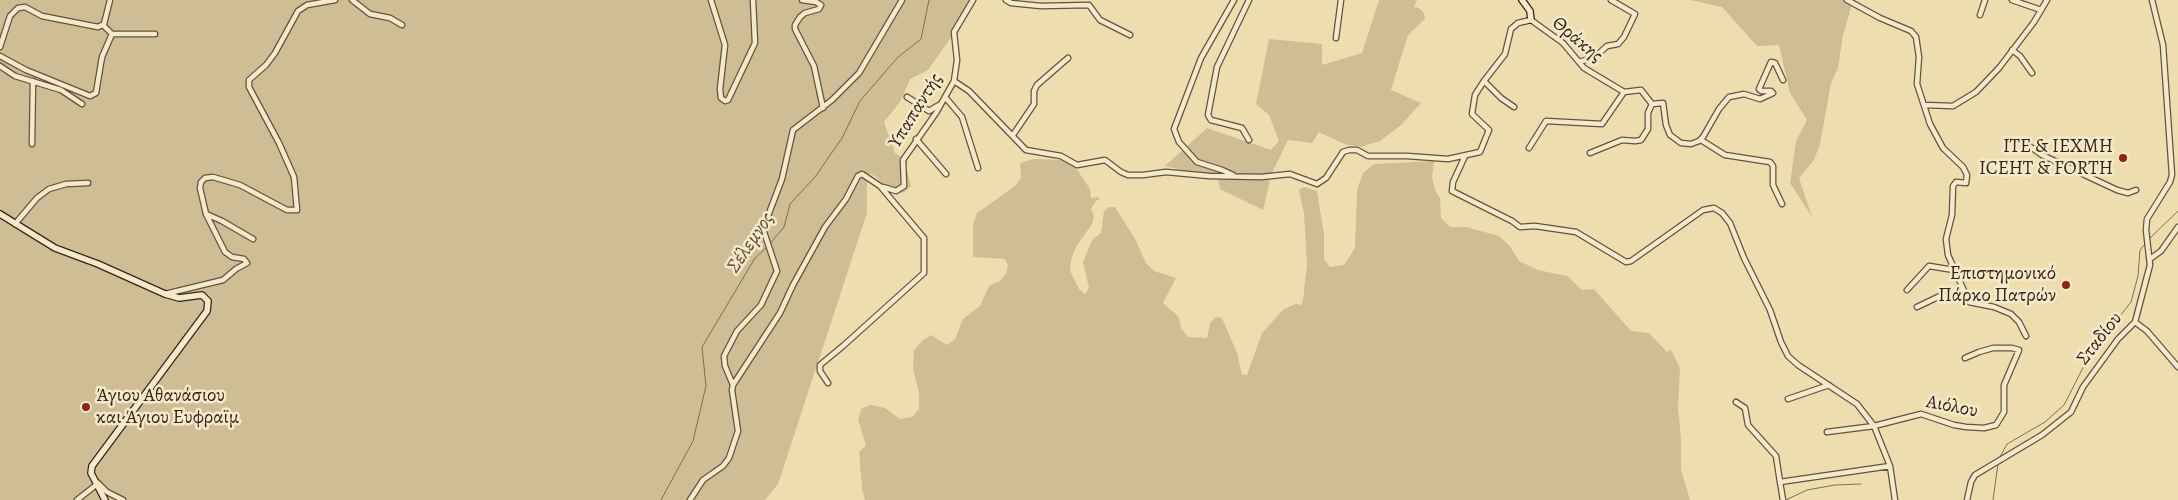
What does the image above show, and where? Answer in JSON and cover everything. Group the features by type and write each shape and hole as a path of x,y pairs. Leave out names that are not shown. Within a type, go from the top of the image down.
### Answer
{"main road":[{"path":"1522,0 1530,11 1531,20"},
{"path":"0,214 55,248 98,264 165,294 179,298 204,296 208,301 208,308 94,462 91,468 95,482 105,500"}],"street":[{"path":"103,25 110,0"},
{"path":"165,294 223,280 236,268 247,264 244,259 232,257 224,252 206,214 200,188 201,182 208,177 240,185 287,210 297,210 294,177 279,143 249,87 249,80 266,65 275,53 298,11 307,6 335,0"},
{"path":"352,0 370,14 390,18 402,25"},
{"path":"711,0 725,45 720,89 721,98 725,101 728,100 755,43 753,0"},
{"path":"802,0 816,2 821,5 819,9 805,13 795,25 797,33 814,66 823,108"},
{"path":"733,385 725,366 724,356 736,331 762,305 777,271 765,240 763,229 782,179 791,136 797,126 823,108 859,73 902,0"},
{"name":"Υπαπαντής","path":"880,186 893,191 903,188 902,162 954,82 957,60 954,32 973,0"},
{"path":"1006,0 1041,6 1089,5 1100,20 1130,34"},
{"path":"1234,0 1201,58 1174,129 1177,139 1194,160 1234,176"},
{"path":"1249,0 1217,67 1208,116 1211,120 1242,128 1250,140"},
{"path":"1336,38 1340,0"},
{"path":"1579,62 1595,58 1607,46 1618,44 1624,37 1635,14 1611,0"},
{"path":"1847,0 1855,2 1880,18 1911,31 1915,35 1919,57 1918,84 1930,124 1939,143 1963,167 1967,175 1966,184 1954,183 1952,214 1946,236 1947,251 1954,270 1965,296 1972,304 1994,307 2014,316 2026,336"},
{"path":"1980,15 1985,0"},
{"path":"2012,0 2041,10"},
{"path":"1924,105 1950,106 1962,101 1987,81 2012,50 2047,0"},
{"name":"Σταδίου","path":"1967,500 1972,479 1980,470 2042,435 2071,412 2083,386 2118,339 2135,322 2150,259 2147,219 2170,182 2172,172 2163,45 2152,0"},
{"path":"0,47 10,16 19,7 25,7 48,18 98,27 103,25"},
{"path":"954,82 970,91 1013,135 1022,147 1030,151 1056,155 1077,165 1105,160 1128,175 1166,172 1209,176 1268,177 1290,174 1318,184 1326,178 1343,152 1349,150 1357,150 1368,156 1448,159 1480,152 1488,133 1487,127 1474,118 1471,111 1475,95 1505,54 1511,29 1518,23 1531,20"},
{"name":"Θράκης","path":"1531,20 1536,26 1563,43 1591,73 1624,92 1641,90 1652,104"},
{"path":"103,25 112,34 155,34"},
{"path":"0,56 26,70 90,96 96,93 102,58 112,34"},
{"path":"2012,50 2020,56 2032,73"},
{"path":"1013,135 1034,104 1034,91 1037,85 1068,58"},
{"path":"1590,153 1619,140 1641,140 1648,129 1648,113 1652,104 1663,103 1667,128 1678,141 1691,144 1701,140 1727,99 1740,94 1760,99 1773,93 1771,91 1761,91 1760,89 1771,62 1775,63 1782,80"},
{"path":"0,66 15,76 61,90 82,104"},
{"path":"32,144 34,81"},
{"path":"1484,81 1501,98 1514,107"},
{"path":"1529,148 1546,121 1602,124 1624,92"},
{"path":"907,97 929,111 942,103"},
{"path":"945,97 962,117 978,168"},
{"path":"916,139 946,174"},
{"path":"1701,140 1725,155 1770,162 1773,166 1773,185 1782,204"},
{"path":"2025,143 2049,158 2117,190 2128,193 2136,190"},
{"path":"1465,156 1453,182 1452,190 1520,227 1535,226 1576,232 1626,262 1631,261 1703,210 1714,208 1722,213 1730,223 1744,258 1770,310 1784,350 1795,363 1860,406 1874,426 1890,466 1895,500"},
{"path":"690,500 703,480 723,466 729,458 738,431 732,395 733,385 780,313 825,226 846,199 858,176 865,174 880,186 924,238 924,274 820,365 820,371 828,383"},
{"path":"15,224 37,198 49,189 66,184 88,183"},
{"path":"206,214 253,239"},
{"path":"2150,259 2161,250 2178,227"},
{"path":"1907,290 1929,266 1954,270"},
{"path":"1917,307 1940,296 1965,296"},
{"path":"2135,322 2148,331 2178,367"},
{"name":"Αιόλου","path":"1828,432 1874,426 1921,414 1966,427 1984,428 1996,425 2003,414 2004,385 2019,350 1993,348 1965,358"},
{"path":"1788,399 1828,384"},
{"path":"1736,402 1745,408 1748,425 1776,456 1782,500"},
{"path":"1780,482 1890,466"},
{"path":"77,500 95,482 123,500"}],"shaded area":[{"path":"0,0 977,0 958,33 958,41 950,39 928,70 910,79 900,102 884,122 895,153 908,161 906,168 911,186 905,192 894,194 875,176 867,173 867,213 778,484 765,500 0,500"},
{"path":"1379,0 1417,0 1414,7 1419,8 1424,13 1425,19 1408,35 1391,90 1421,103 1401,125 1380,141 1361,147 1344,144 1319,132 1312,143 1288,140 1272,173 1263,210 1220,189 1218,179 1165,166 1207,128 1271,150 1279,141 1269,115 1256,104 1269,39 1322,44 1322,65 1362,53"},
{"path":"1690,0 1843,0 1852,4 1843,35 1838,68 1831,83 1820,144 1814,160 1799,178 1812,217 1790,183 1796,141 1807,120 1790,93 1779,45 1757,46 1722,7"},
{"path":"1034,159 1062,160 1076,168 1090,189 1091,198 1098,197 1100,199 1096,201 1091,209 1094,216 1092,224 1076,247 1071,260 1070,271 1079,289 1085,294 1089,288 1083,262 1092,240 1101,233 1104,211 1109,207 1115,207 1135,239 1146,263 1154,271 1176,278 1163,303 1179,317 1181,328 1188,337 1207,338 1210,323 1216,317 1222,318 1237,353 1242,375 1247,375 1262,333 1284,309 1296,304 1301,305 1303,300 1307,264 1304,214 1299,190 1304,187 1317,191 1324,234 1324,259 1330,267 1344,265 1355,248 1357,190 1363,173 1374,164 1434,161 1432,177 1435,190 1440,198 1441,218 1450,227 1466,227 1499,236 1509,245 1519,261 1538,270 1567,276 1582,290 1594,289 1631,331 1649,333 1667,352 1671,350 1680,368 1678,408 1681,438 1681,469 1690,500 865,500 862,489 859,452 866,445 858,420 861,409 870,405 885,408 900,419 912,417 919,409 919,393 913,369 914,350 923,340 931,335 947,345 955,339 963,319 980,306 989,286 1000,281 1006,274 1008,266 1005,259 973,257 973,224 977,213 1015,186 1021,178 1020,163"}],"waterway":[{"name":"Σέλεμνος","path":"769,245 784,227 790,204 815,177 842,138 860,101 898,57 921,39 929,0"},
{"path":"2149,239 2178,211"},
{"path":"2000,457 2007,444 2045,422 2064,405 2090,354 2131,302 2138,276 2140,250 2145,244"},
{"name":"Σέλεμνος","path":"661,500 693,441 706,386 702,347 755,258 766,248"},
{"path":"1993,500 1998,464"},
{"path":"1786,500 1807,490 1835,485 1861,484"}],"place":[{"name":"ΙΤΕ & ΙΕΧΜΗ ICEHT & FORTH","path":"2123,158"},
{"name":"Επιστημονικό Πάρκο Πατρών","path":"2066,285"},
{"name":"Άγιου Αθανάσιου και Άγιου Ευφραϊμ","path":"86,407"}]}
